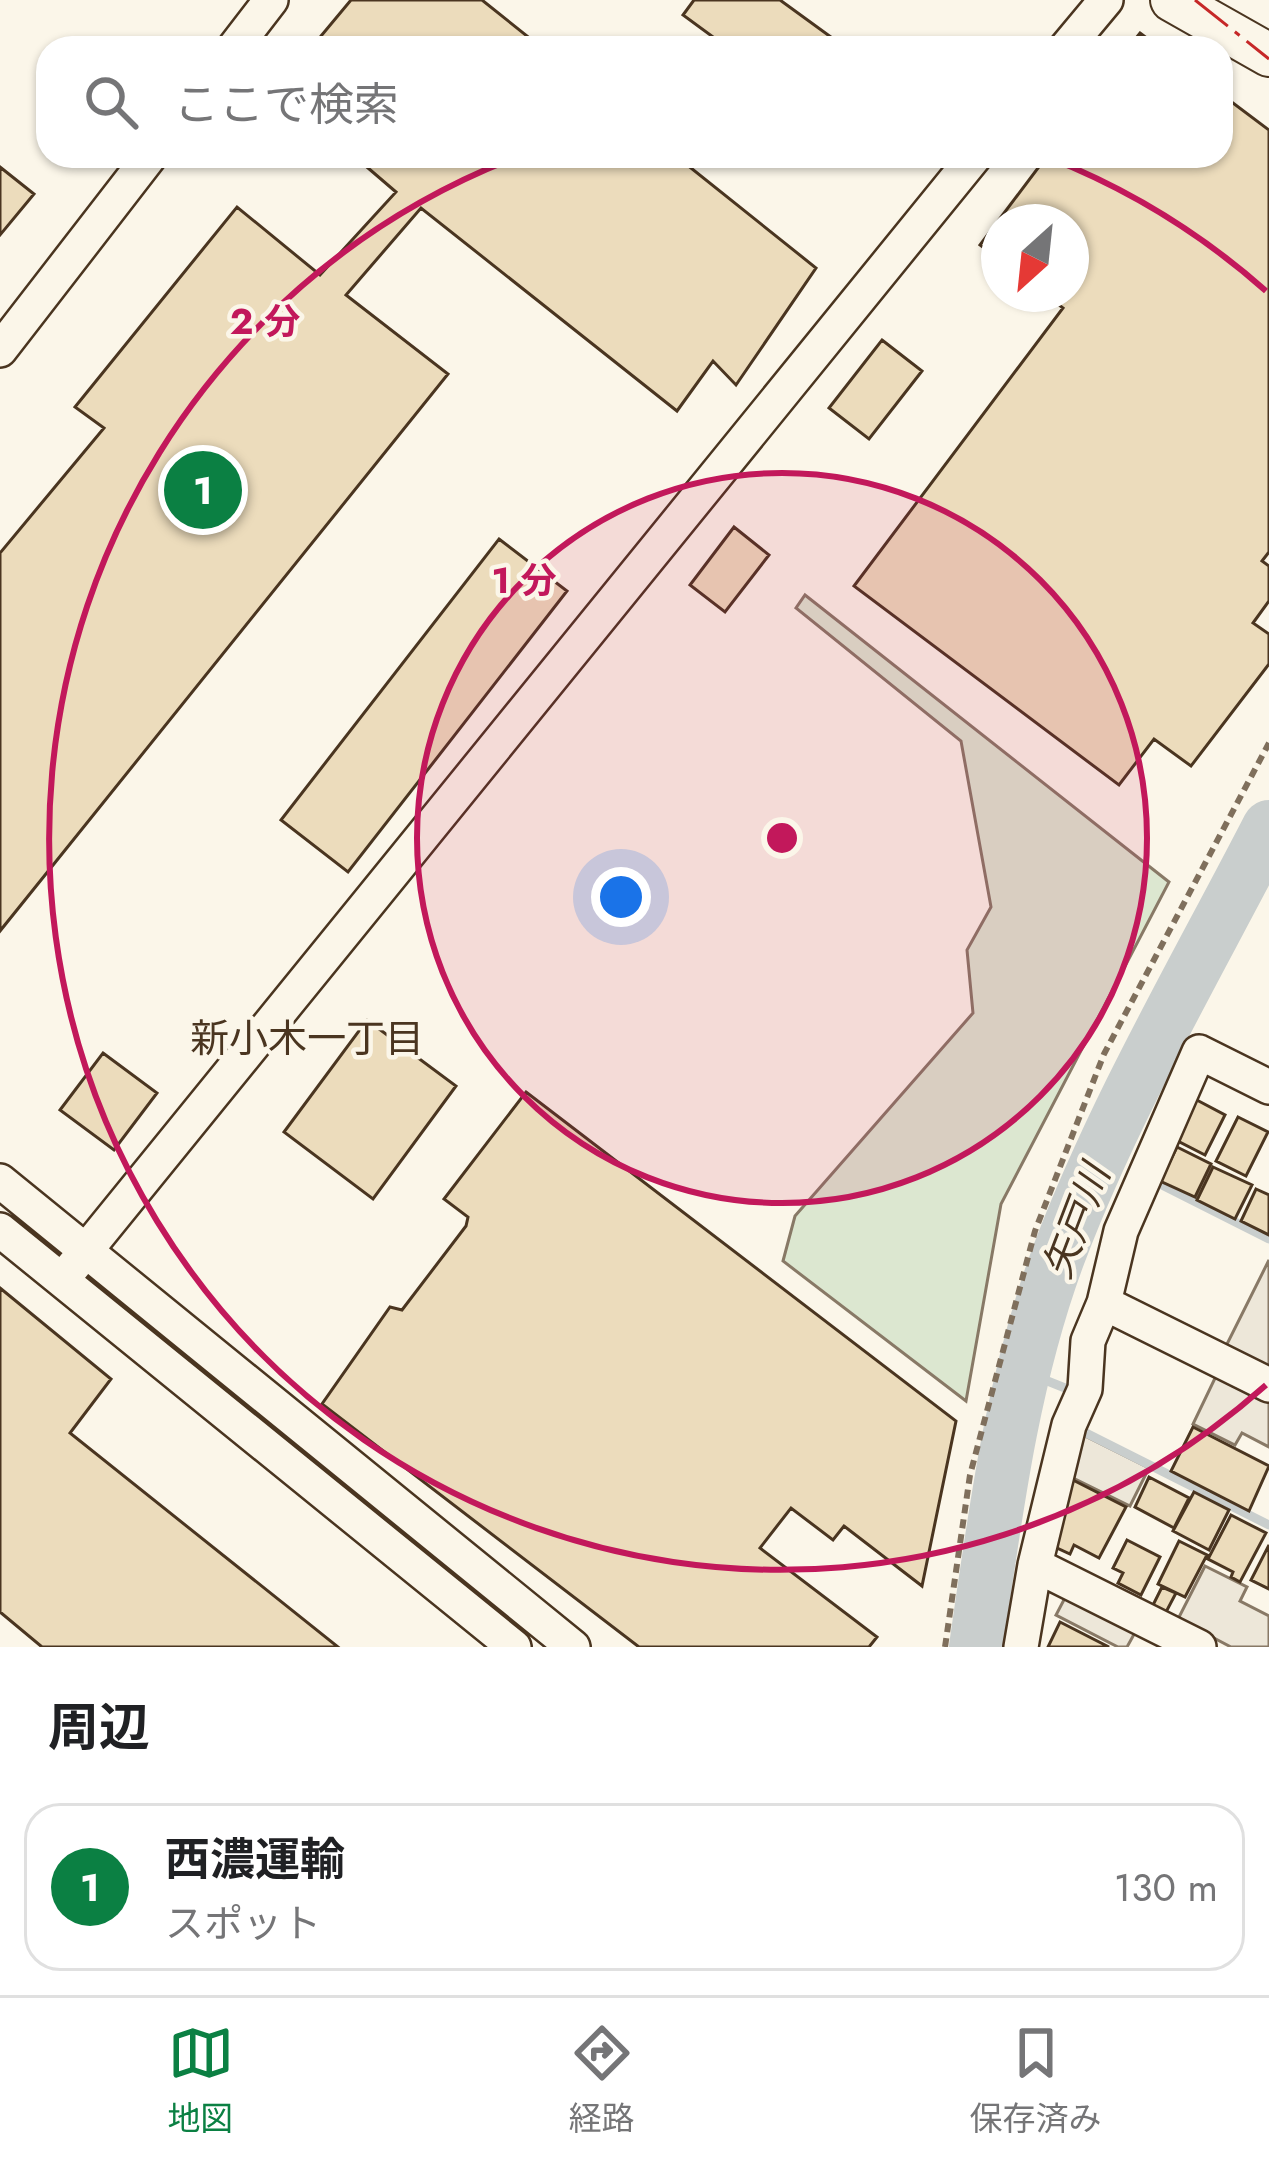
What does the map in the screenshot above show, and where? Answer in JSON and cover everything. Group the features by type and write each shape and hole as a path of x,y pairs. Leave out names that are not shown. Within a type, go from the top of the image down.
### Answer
{"main road":[{"path":"1172,0 1269,55"}],"street":[{"path":"243,36 271,0"},
{"path":"1076,36 1106,0"},
{"path":"0,350 141,168"},
{"path":"62,1280 965,168"},
{"path":"1021,1647 1035,1564 1069,1425 1084,1389 1088,1341 1104,1303 1121,1231 1199,1052 1269,1087"},
{"path":"0,1181 573,1647"},
{"path":"0,1230 514,1647"},
{"path":"1104,1303 1269,1385"},
{"path":"1035,1564 1199,1647"}],"path":[{"path":"945,1647 974,1455 1035,1231 1104,1054 1269,743"}],"green space":[{"path":"805,595 1169,882 1001,1204 966,1401 783,1261 795,1216 973,1013 967,950 991,907 961,741 796,608"}],"shaded area":[{"path":"1269,1260 1269,1372 1224,1350"},
{"path":"1217,1374 1269,1400 1269,1447 1242,1433 1235,1445 1193,1424"},
{"path":"1079,1433 1149,1468 1130,1506 1067,1475"},
{"path":"1205,1566 1247,1587 1240,1601 1269,1616 1269,1647 1231,1647 1178,1619"},
{"path":"1067,1594 1137,1629 1127,1647 1118,1647 1056,1615"}],"building":[{"path":"351,0 482,0 527,36 321,36"},
{"path":"694,0 780,0 830,36 712,36 683,15"},
{"path":"1233,103 1269,130 1269,552 1262,561 1269,566 1269,601 1253,623 1269,634 1269,664 1191,766 1154,739 1119,785 854,586 1060,312 1089,312 1089,204 1011,204 1038,168 1233,168"},
{"path":"0,167 34,194 0,235"},
{"path":"368,168 691,168 816,268 736,385 713,361 677,411 421,208 346,295 448,374 0,931 0,553 104,428 75,407 237,207 320,275 396,192"},
{"path":"882,340 922,371 869,439 829,408"},
{"path":"734,527 769,555 725,612 690,585"},
{"path":"499,539 567,591 348,872 281,820"},
{"path":"367,1020 456,1086 373,1199 284,1132"},
{"path":"103,1053 157,1093 114,1150 60,1110"},
{"path":"526,1092 956,1421 922,1586 844,1526 833,1540 791,1508 760,1548 877,1637 869,1647 639,1647 322,1404 390,1307 402,1310 466,1226 468,1217 444,1199"},
{"path":"1193,1098 1225,1115 1205,1155 1172,1138"},
{"path":"1238,1117 1268,1132 1246,1176 1216,1161"},
{"path":"1177,1147 1211,1164 1195,1197 1160,1181"},
{"path":"1213,1167 1252,1185 1235,1219 1197,1200"},
{"path":"1256,1189 1269,1195 1269,1235 1241,1221"},
{"path":"0,1288 111,1379 70,1433 338,1647 42,1647 0,1612"},
{"path":"1193,1427 1269,1466 1249,1511 1171,1471"},
{"path":"1067,1477 1126,1507 1099,1558 1074,1545 1070,1554 1055,1547"},
{"path":"1149,1477 1189,1498 1174,1528 1135,1507"},
{"path":"1194,1492 1229,1510 1209,1550 1173,1531"},
{"path":"1231,1515 1266,1533 1240,1582 1231,1577 1233,1572 1208,1559"},
{"path":"1127,1540 1160,1557 1141,1595 1118,1583 1123,1573 1113,1568"},
{"path":"1179,1541 1207,1555 1185,1597 1158,1584"},
{"path":"1269,1545 1269,1589 1251,1580"},
{"path":"1162,1587 1176,1593 1165,1614 1152,1607"},
{"path":"1060,1622 1109,1647 1048,1647"}],"waterway":[{"name":"矢戸川","path":"976,1647 1017,1399 1059,1254 1131,1091 1269,827"},
{"path":"1162,1185 1269,1239"},
{"path":"1025,1372 1070,1390"},
{"path":"1086,1433 1269,1525"}],"power":[{"path":"1195,0 1269,59"}],"place":[{"name":"西濃運輸","path":"203,490"}],"district":[{"name":"新小木一丁目","path":"307,1038"}]}
